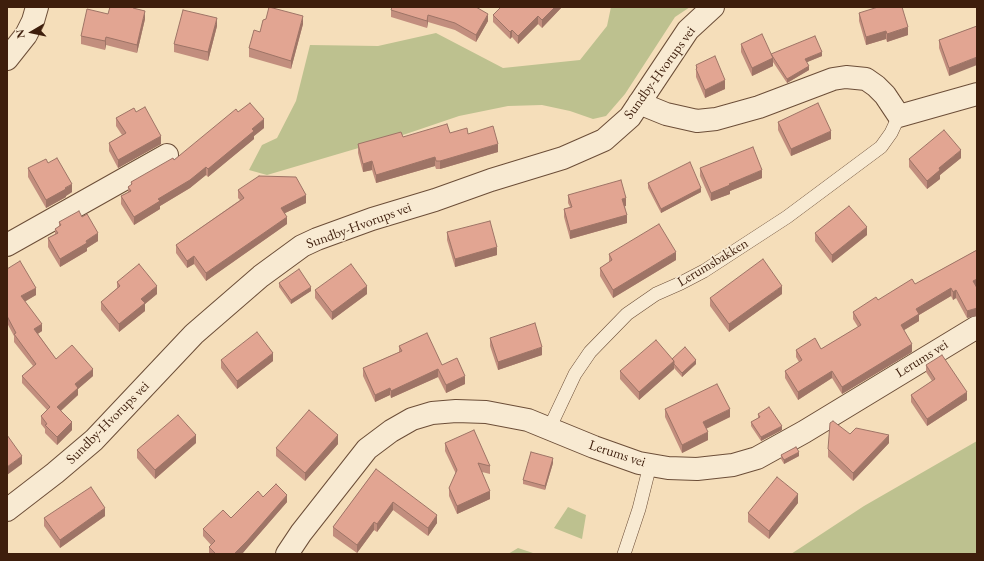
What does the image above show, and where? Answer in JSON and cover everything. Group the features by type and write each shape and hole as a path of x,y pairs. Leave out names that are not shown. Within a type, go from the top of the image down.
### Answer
{"street":[{"path":"7,59 26,35 33,21 37,7"},
{"name":"Sundby-Hvorups vei","path":"7,510 55,474 94,440 194,334 261,276 302,246 372,218 435,200 491,180 563,158 604,140 630,117 688,30 714,7"},
{"path":"639,103 666,114 698,121 716,120 759,107 833,79 846,77 866,79 876,86 886,95 898,116 977,94"},
{"path":"7,245 167,155"},
{"name":"Lerums vei","path":"287,554 301,533 367,449 391,431 412,419 432,413 456,411 486,412 528,420 605,451 650,465 668,468 697,469 733,465 757,458 804,432 977,327"}],"lane":[{"name":"Lerumsbakken","path":"549,429 575,374 590,352 627,314 656,294 681,284 704,271 799,208 881,147 891,133 898,116"},
{"path":"624,554 639,509 650,465"}],"green space":[{"path":"611,7 690,7 675,17 625,94 606,116 593,119 570,111 542,105 508,106 459,116 406,134 267,175 249,170 262,145 277,138 296,101 310,45 378,46 436,33 503,68 580,60 607,26"},
{"path":"977,441 977,554 791,554 864,506"},
{"path":"568,507 586,515 582,539 554,528"},
{"path":"518,548 533,553 533,554 508,554"}],"building":[{"path":"110,7 132,7 145,11 137,45 106,37 105,41 81,36 87,9 108,14"},
{"path":"269,7 303,16 291,61 249,48 254,30 260,32 263,20 266,19"},
{"path":"392,7 476,7 488,14 476,35 455,23 428,15 427,21 391,10"},
{"path":"501,7 555,7 542,20 538,16 518,36 512,30 510,32 493,15"},
{"path":"878,7 902,7 908,27 887,34 886,31 866,37 859,13"},
{"path":"183,10 217,18 208,52 174,44"},
{"path":"977,26 977,57 949,68 939,40"},
{"path":"762,34 773,58 752,68 741,44"},
{"path":"815,36 822,52 805,59 809,66 787,79 771,54"},
{"path":"715,56 725,80 705,90 696,69 696,65"},
{"path":"250,103 264,119 252,129 254,131 208,169 206,167 190,180 158,199 160,201 134,217 121,196 131,191 128,187 132,184 131,182 173,158 174,160 236,109 238,112"},
{"path":"818,103 831,131 791,149 778,122"},
{"path":"145,107 161,136 118,160 109,143 126,133 116,118 134,108 136,112"},
{"path":"447,124 450,133 467,128 468,134 493,126 498,144 440,161 436,161 435,157 376,175 372,161 363,164 358,144 401,132 403,137"},
{"path":"944,130 961,150 939,168 940,170 927,181 909,159"},
{"path":"753,147 762,170 711,193 700,168"},
{"path":"57,158 72,184 46,200 28,168 46,159 48,163"},
{"path":"690,162 701,188 661,209 648,183"},
{"path":"259,176 296,177 306,195 281,208 287,217 206,273 194,256 187,261 176,245 244,198 238,190"},
{"path":"621,180 626,198 622,199 627,215 570,231 564,209 572,207 568,195"},
{"path":"849,206 867,227 832,255 815,233"},
{"path":"79,211 82,217 87,214 98,233 86,241 87,243 60,259 48,238 58,233 55,229 61,225 59,222"},
{"path":"490,221 497,247 455,259 447,232"},
{"path":"659,224 676,252 613,290 600,268 612,260 609,254"},
{"path":"977,250 977,279 973,281 977,288 977,308 967,311 956,290 953,292 951,288 916,309 919,314 901,325 912,344 842,387 832,371 798,392 785,371 802,360 796,350 815,338 821,349 861,325 853,312 876,297 878,300 912,279 915,284"},
{"path":"763,259 782,286 729,324 710,298"},
{"path":"20,261 36,288 21,296 42,324 34,329 56,359 72,345 93,369 75,384 78,388 57,407 72,422 57,437 45,425 47,424 41,416 50,407 22,376 36,364 14,334 16,333 7,316 7,269"},
{"path":"139,264 157,286 141,299 145,303 119,324 101,302 120,286 117,282"},
{"path":"351,264 367,286 332,312 315,290"},
{"path":"299,269 311,287 291,300 279,283"},
{"path":"535,323 542,347 498,362 490,338"},
{"path":"257,332 273,353 237,381 221,360"},
{"path":"427,333 442,365 457,358 465,376 446,385 438,369 391,391 390,388 375,395 363,368 402,351 399,346"},
{"path":"656,340 674,361 639,392 620,371"},
{"path":"685,347 696,360 682,373 674,364 672,359"},
{"path":"942,355 967,392 927,419 911,395 935,379 926,365"},
{"path":"717,384 730,409 703,422 708,432 682,445 665,409"},
{"path":"769,407 782,426 761,437 751,422 760,417 758,414"},
{"path":"309,410 338,435 305,473 276,448"},
{"path":"178,415 196,435 155,470 137,450"},
{"path":"833,421 850,434 856,428 889,435 853,473 828,449 830,423"},
{"path":"474,430 490,466 478,463 490,491 457,506 449,488 457,470 445,443"},
{"path":"7,435 22,456 7,467"},
{"path":"796,447 799,452 784,460 781,455"},
{"path":"531,452 553,458 545,486 523,480"},
{"path":"376,469 437,515 428,528 393,502 377,524 374,522 357,545 333,527"},
{"path":"777,477 798,494 769,531 748,513"},
{"path":"276,484 287,495 234,554 216,554 209,547 215,541 203,529 223,510 231,518 258,491 263,497"},
{"path":"91,487 105,508 60,540 44,518"}]}
